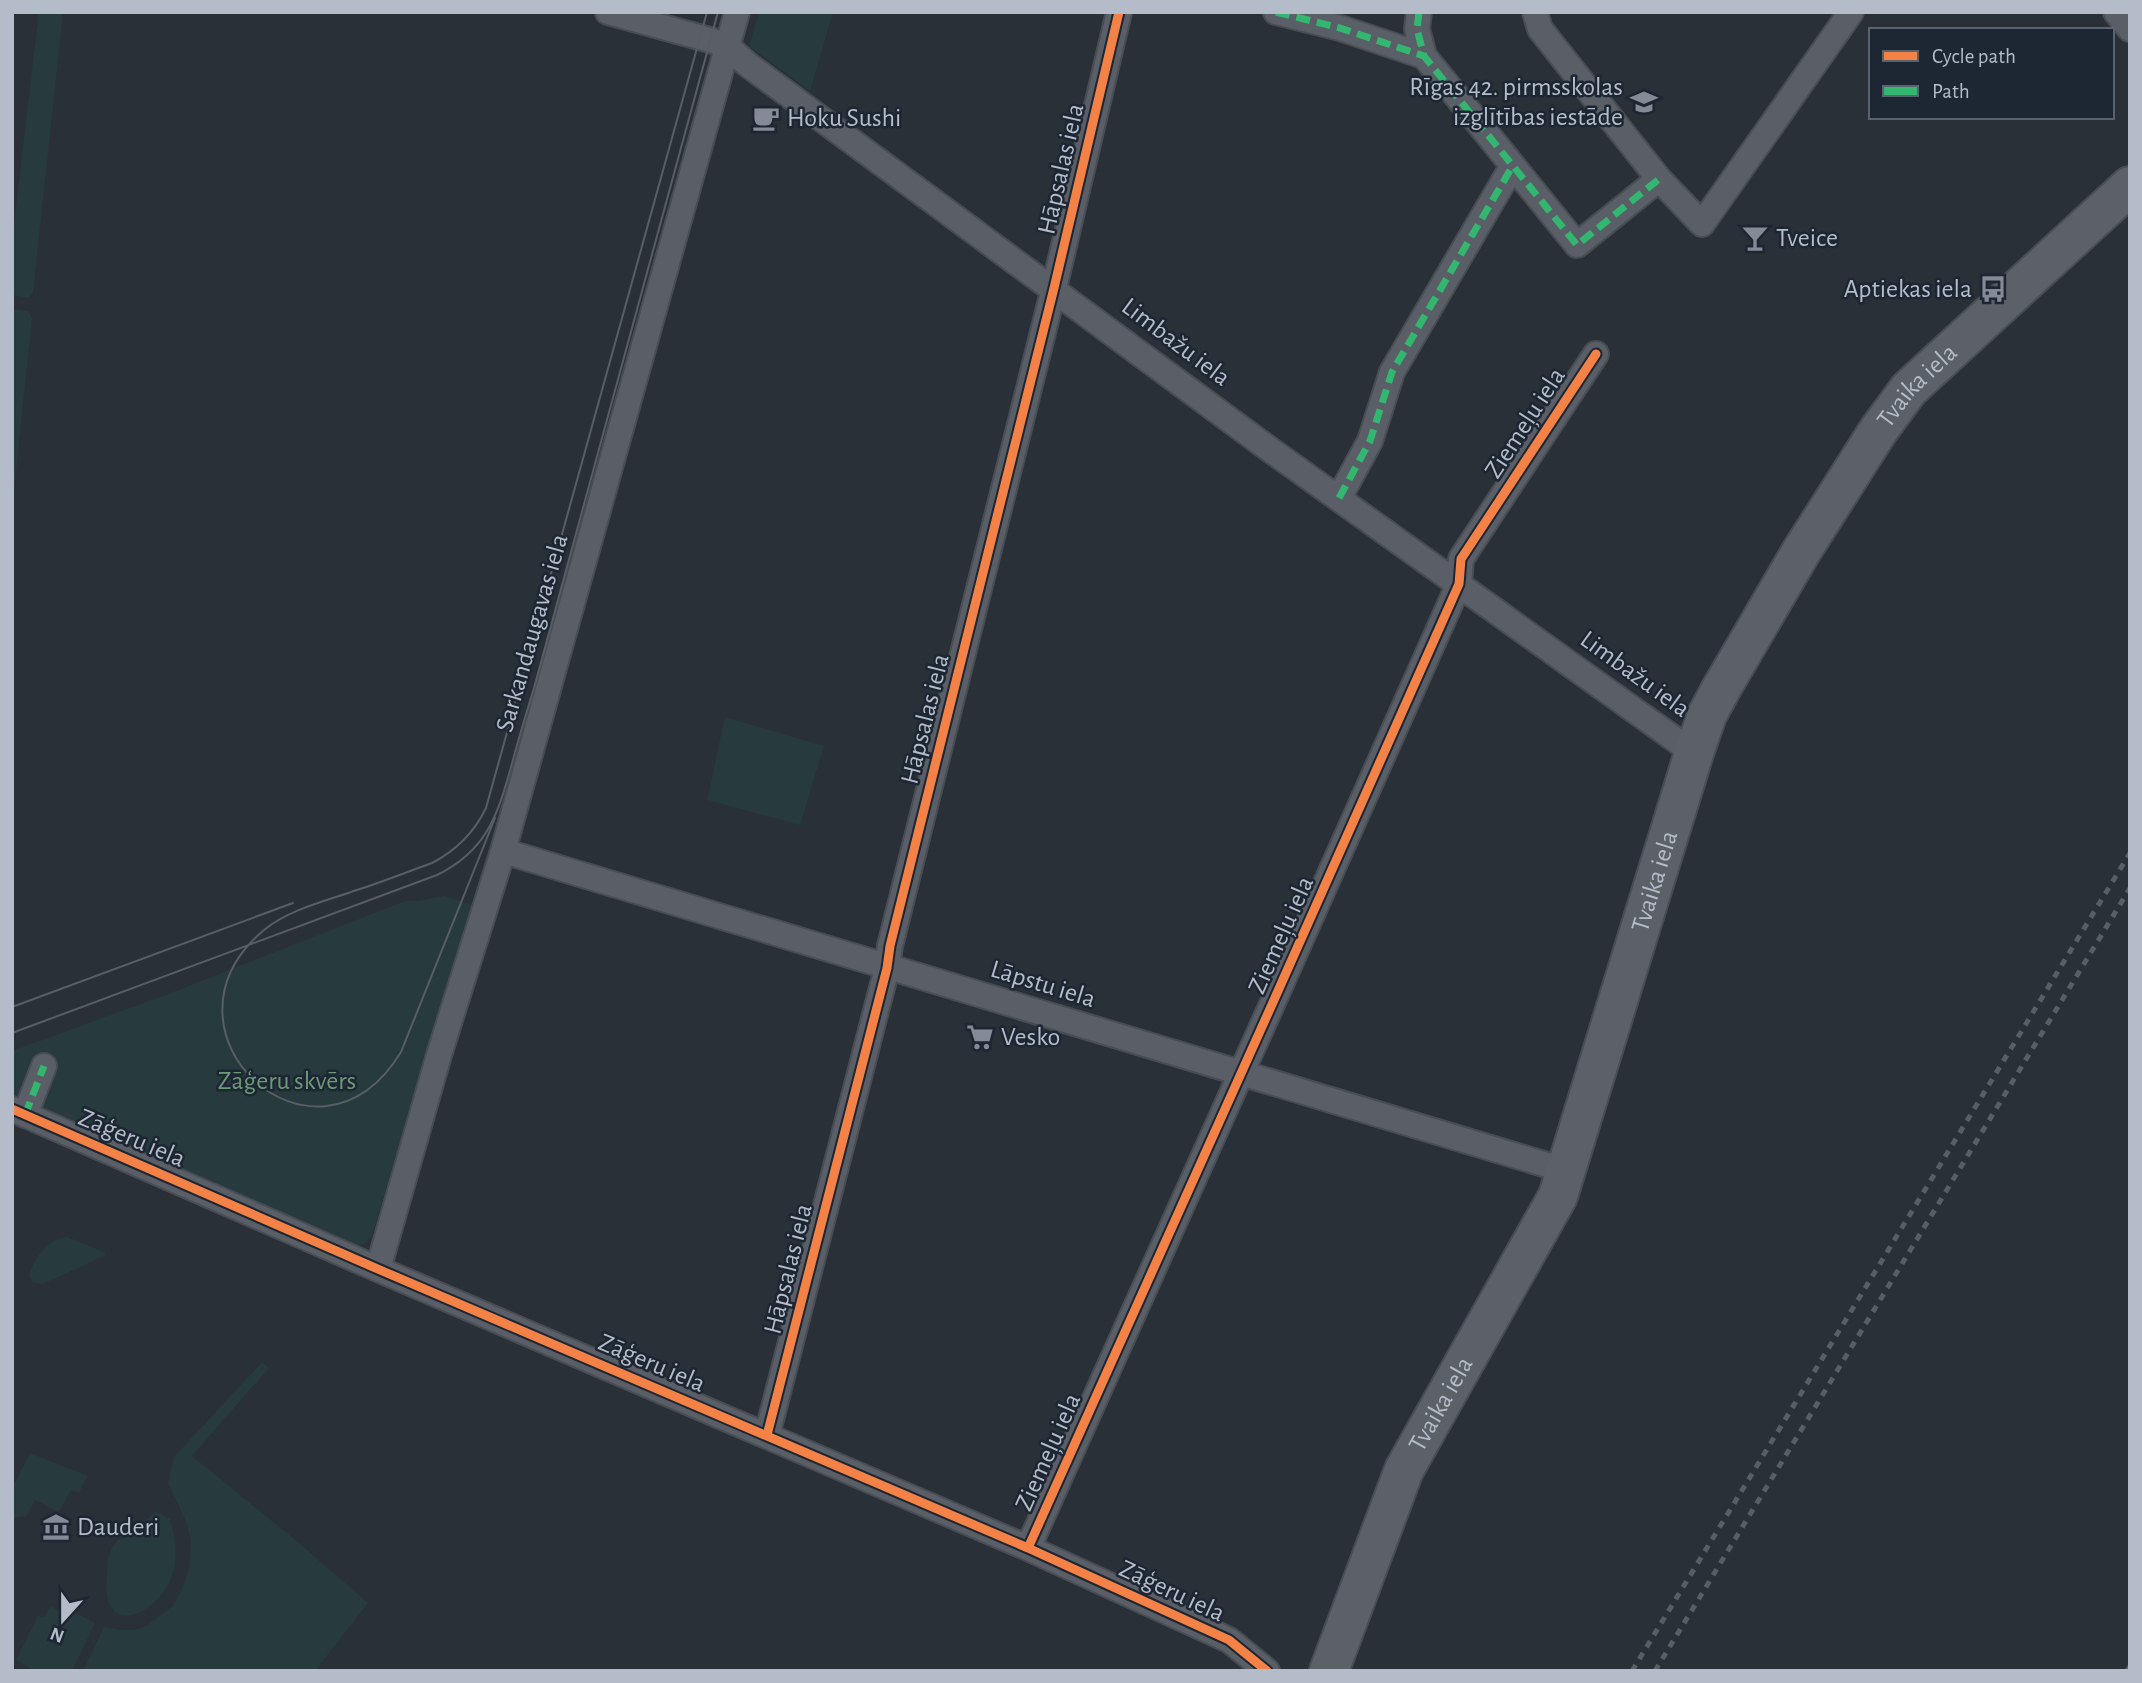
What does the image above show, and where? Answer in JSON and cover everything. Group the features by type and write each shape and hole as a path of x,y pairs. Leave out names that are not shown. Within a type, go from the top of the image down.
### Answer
{"main road":[{"name":"Tvaika iela","path":"1329,1671 1404,1470 1558,1196 1694,753 1707,715 1721,689 1801,552 1878,431 1909,389 2130,186"}],"street":[{"name":"Limbažu iela","path":"608,12 727,47 1265,446 1694,753"},
{"name":"Sarkandaugavas iela","path":"378,1269 439,1055 503,851 737,12"},
{"name":"Hāpsalas iela","path":"767,1435 887,968 890,946 1054,288 1119,12"},
{"path":"1276,12 1340,28 1424,56"},
{"path":"1419,12 1417,29 1424,56 1577,245 1659,179"},
{"path":"1535,12 1540,29 1659,179 1702,224 1851,12"},
{"path":"2116,12 2130,29"},
{"path":"1339,498 1370,441 1392,372 1511,166"},
{"name":"Ziemeļu iela","path":"1028,1548 1240,1073 1296,954 1459,584 1461,559 1596,354"},
{"name":"Lāpstu iela","path":"503,851 1567,1171"},
{"path":"18,1112 44,1066"},
{"name":"Zāģeru iela","path":"18,1112 1028,1548 1229,1640 1267,1671"}],"green space":[{"path":"39,12 63,12 33,293 28,298 12,295 12,240"},
{"path":"759,12 833,12 810,91 749,46"},
{"path":"12,309 28,311 32,319 12,509"},
{"path":"725,717 824,746 800,825 707,800"},
{"name":"Zāģeru skvērs","path":"444,896 474,905 372,1236 363,1245 353,1246 12,1099 12,1051 171,993 405,901"},
{"path":"67,1237 106,1255 43,1284 32,1282 29,1275 43,1250 53,1241"},
{"path":"262,1362 269,1368 192,1456 368,1603 315,1671 83,1671 104,1627 135,1630 148,1625 174,1605 190,1566 191,1542 187,1523 168,1483 174,1457"},
{"path":"30,1453 88,1476 79,1493 71,1490 59,1512 35,1500 26,1517 14,1518 12,1522 12,1488"},
{"path":"156,1511 170,1519 175,1546 173,1573 166,1588 145,1610 132,1615 121,1615 112,1609 107,1595 110,1553 118,1540 127,1537"},
{"path":"51,1606 66,1618 74,1612 95,1623 72,1671 35,1671 16,1660 38,1616 44,1617"}],"tram line":[{"path":"495,818 401,1052 366,1091 327,1106 288,1101 255,1081 232,1050 222,1012 232,970 264,930 285,916 309,906 432,863 464,840 486,808 707,12"},
{"path":"12,1033 437,875 467,855 487,831 500,802 534,688 718,12"},
{"path":"12,1007 293,903"}],"railway":[{"path":"1632,1671 2130,853"},
{"path":"1655,1671 2130,888"},
{"path":"2127,1671 2130,1666"}],"marked path":[{"path":"1276,12 1340,28 1424,56"},
{"path":"1419,12 1417,29 1424,56 1577,245 1659,179"},
{"path":"1339,498 1370,441 1392,372 1512,167"},
{"path":"25,1115 44,1066"}],"cycle path":[{"path":"767,1435 887,968 890,946 1054,288 1119,12"},
{"path":"1028,1548 1459,584 1461,559 1596,354"},
{"path":"12,1109 1028,1548 1229,1640 1267,1671"}],"place":[{"name":"Rīgas 42. pirmsskolas izglītības iestāde","path":"1644,102"},
{"name":"Hoku Sushi","path":"766,118"},
{"name":"Tveice","path":"1755,238"},
{"name":"Aptiekas iela","path":"1993,289"},
{"name":"Vesko","path":"980,1037"},
{"name":"Dauderi","path":"56,1527"}]}
